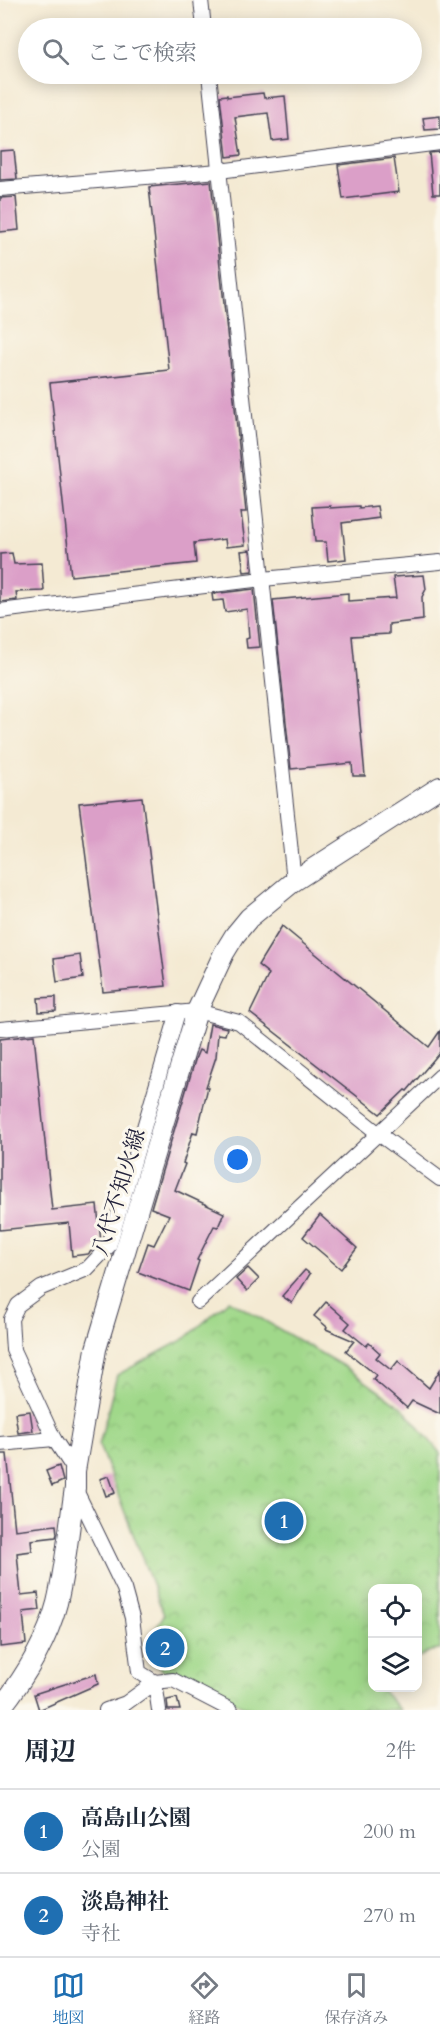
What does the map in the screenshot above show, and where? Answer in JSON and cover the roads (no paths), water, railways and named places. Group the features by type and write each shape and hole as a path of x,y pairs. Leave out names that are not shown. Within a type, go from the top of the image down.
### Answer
{"main road":[{"name":"八代不知火線","path":"0,1709 20,1683 41,1646 56,1605 96,1349 188,1012 235,934 249,918 294,882 440,787"}],"street":[{"path":"201,0 203,18"},
{"path":"210,84 294,882"},
{"path":"0,189 219,171 440,142"},
{"path":"0,611 263,579 440,562"},
{"path":"0,1029 188,1012 239,1022 440,1179"},
{"path":"159,1710 155,1682 139,1672 132,1618 124,1588 13,1350 11,1319 18,1305 41,1288 87,1269 109,1246 188,1012"},
{"path":"198,1302 440,1076"},
{"path":"0,1444 54,1439"},
{"path":"106,1710 126,1703 155,1682 173,1680 231,1710"}],"place":[{"name":"高島山公園","path":"284,1521"},
{"name":"淡島神社","path":"165,1648"}]}
